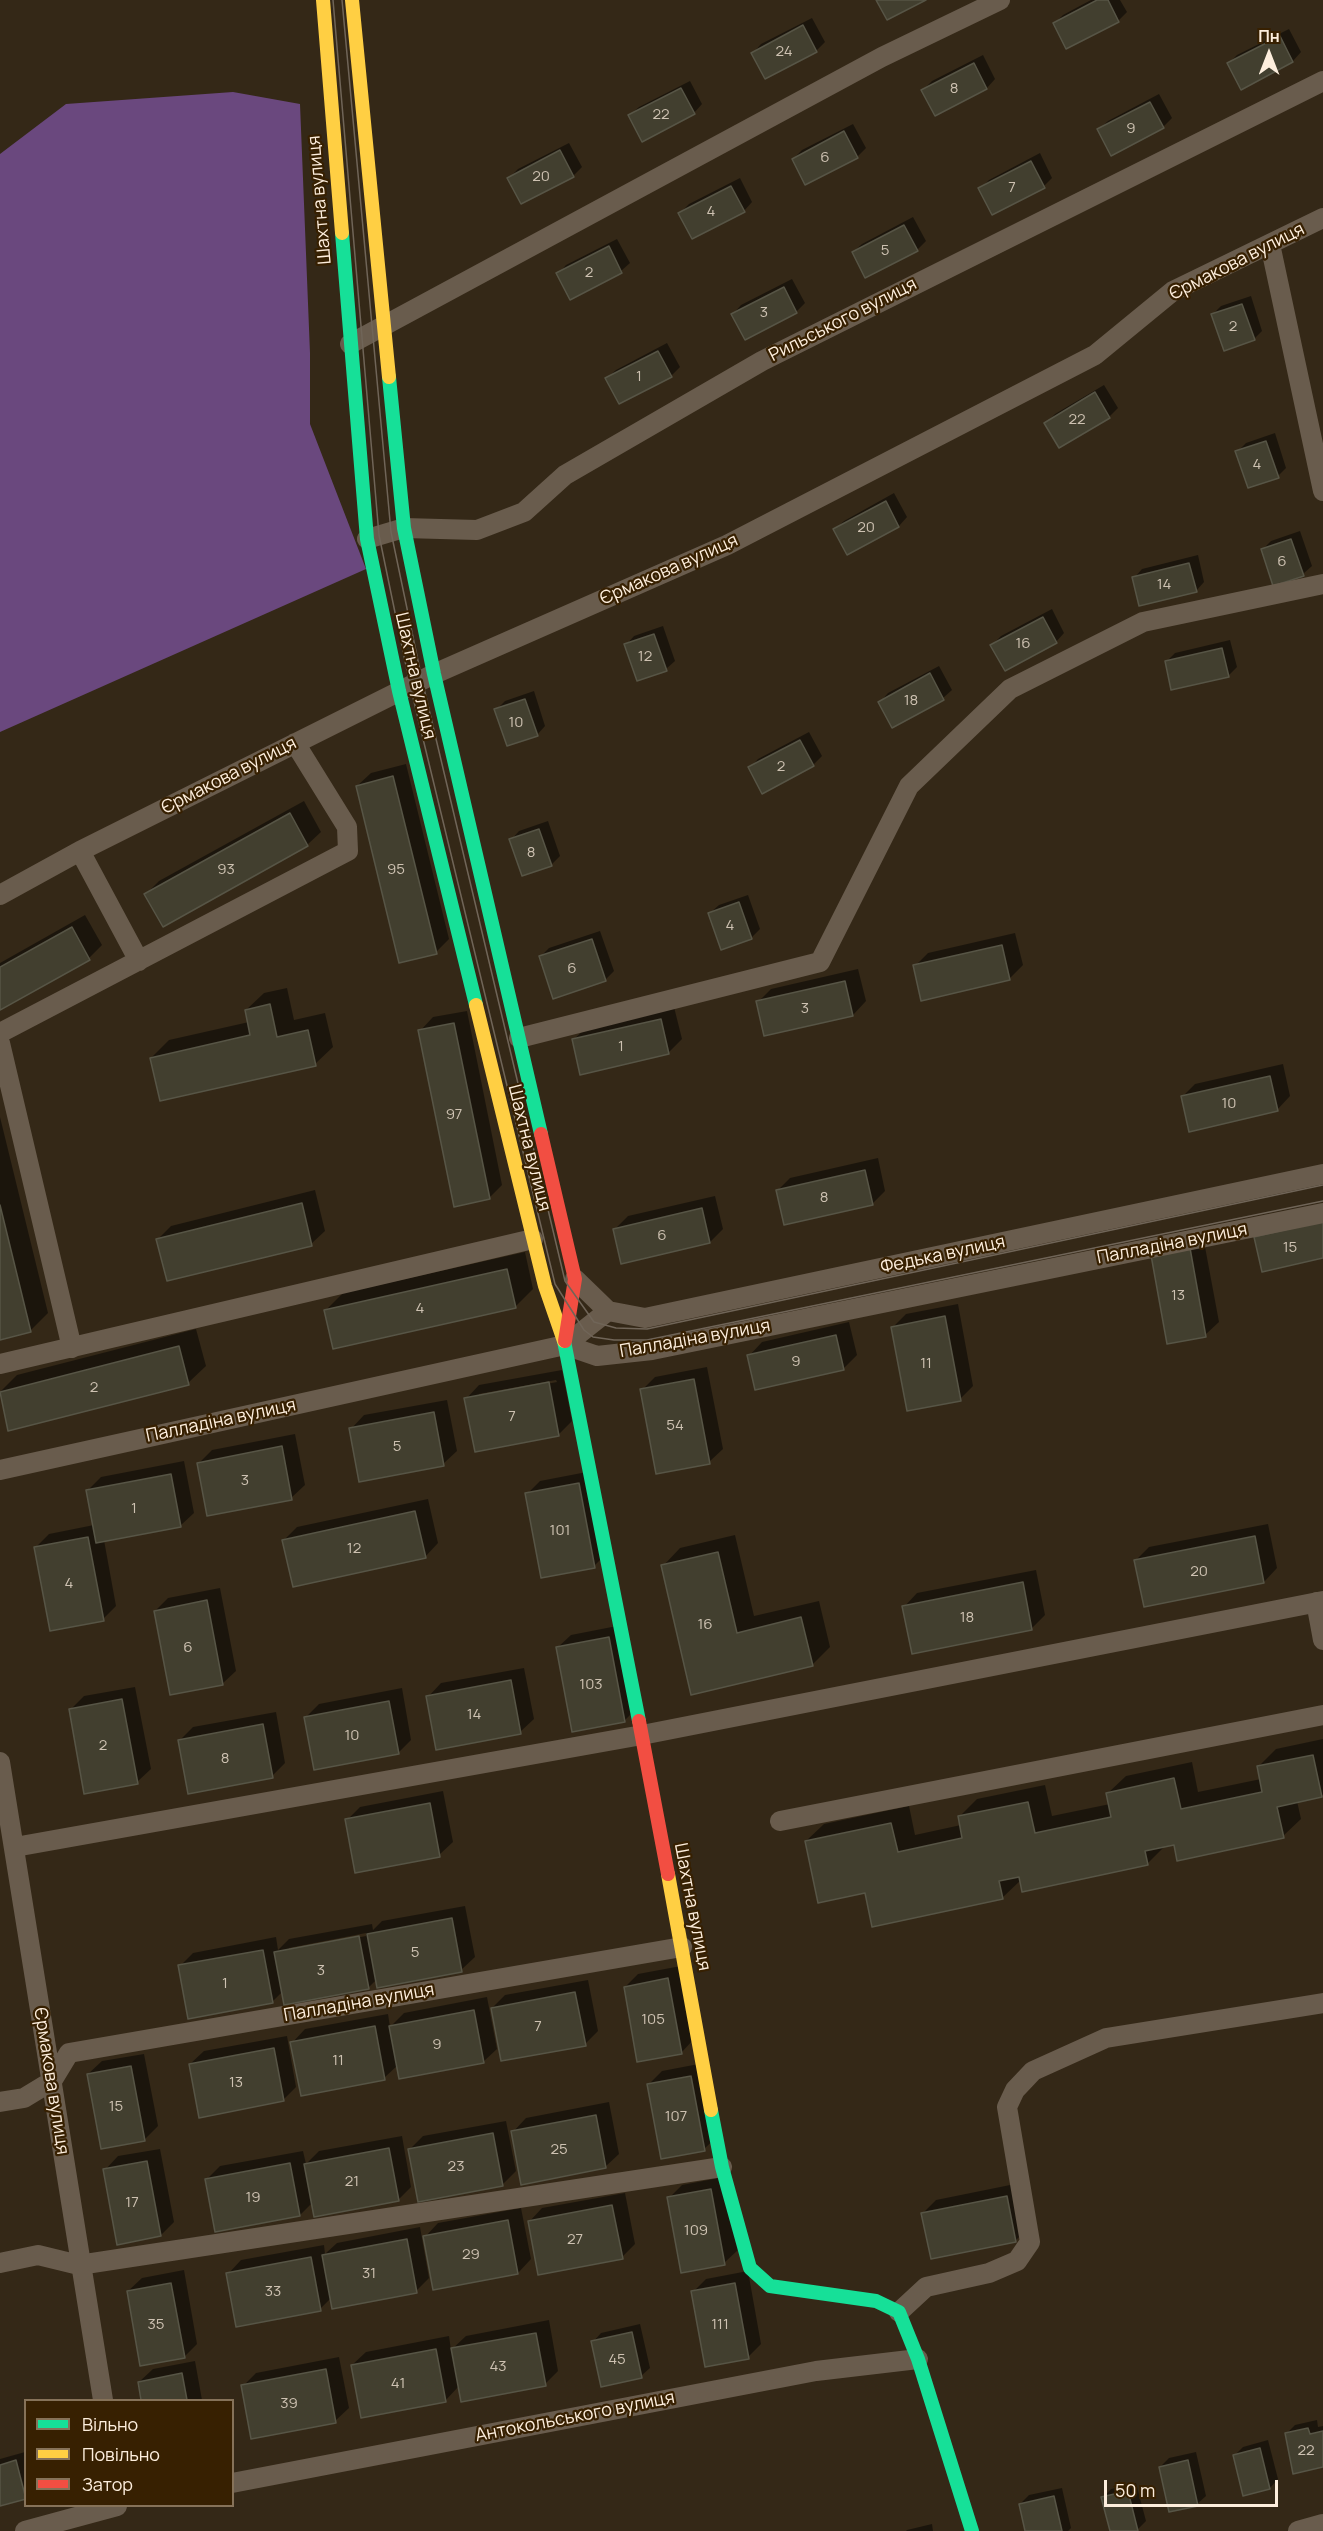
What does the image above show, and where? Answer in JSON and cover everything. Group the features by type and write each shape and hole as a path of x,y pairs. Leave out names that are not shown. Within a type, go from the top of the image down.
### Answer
{"main road":[{"name":"Шахтна вулиця","path":"323,0 367,539 399,691 533,1239 545,1286 565,1345 642,1735 722,2167 750,2268 770,2286 876,2301 900,2312"},
{"name":"Шахтна вулиця","path":"352,0 404,528 434,674 575,1279 565,1345"},
{"path":"900,2312 918,2359 972,2531"}],"street":[{"path":"350,344 882,57 1000,0"},
{"name":"Рильського вулиця","path":"367,539 404,528 477,530 524,512 565,475 762,361 1323,81"},
{"name":"Єрмакова вулиця","path":"0,895 80,851 434,674 727,546 1095,355 1173,291 1323,218"},
{"path":"1270,244 1323,491"},
{"path":"519,1038 819,962 909,786 1010,689 1143,622 1323,584"},
{"path":"0,1033 348,851 347,827 295,743"},
{"path":"80,851 139,961"},
{"path":"0,1042 72,1348"},
{"name":"Федька вулиця","path":"608,1311 645,1318 1323,1174"},
{"name":"Палладіна вулиця","path":"0,1470 565,1345 597,1356 652,1350 1323,1213"},
{"path":"0,1364 533,1239"},
{"path":"565,1345 608,1311 575,1279"},
{"path":"15,1847 642,1735 1319,1602 1323,1640"},
{"path":"780,1821 1323,1715"},
{"name":"Єрмакова вулиця","path":"0,1762 52,2081 79,2265 103,2399"},
{"name":"Палладіна вулиця","path":"52,2081 69,2053 682,1947"},
{"path":"900,2312 926,2287 989,2273 1017,2260 1030,2242 1007,2107 1015,2090 1033,2071 1106,2038 1323,2003"},
{"path":"0,2102 24,2097 52,2081"},
{"path":"0,2263 38,2255 79,2265 722,2167"},
{"name":"Антокольського вулиця","path":"234,2483 816,2371 918,2359"},
{"path":"25,2531 110,2507"},
{"path":"1298,2531 1323,2524"}],"shaded area":[{"path":"233,92 300,104 310,353 310,424 366,569 0,732 0,154 66,104"}],"building":[{"path":"876,0 926,0 887,20"},
{"path":"1097,0 1108,0 1119,22 1066,49 1053,23"},
{"path":"803,25 817,52 765,79 751,53"},
{"path":"1280,36 1293,62 1241,90 1227,63"},
{"path":"974,63 987,89 935,116 921,90"},
{"path":"681,88 695,114 642,142 628,115"},
{"path":"1150,102 1164,128 1111,156 1097,129"},
{"path":"844,131 858,158 805,185 792,159"},
{"path":"560,150 574,177 521,204 507,178"},
{"path":"1031,161 1045,188 992,215 978,188"},
{"path":"731,186 745,212 692,239 678,213"},
{"path":"904,225 918,251 865,278 852,252"},
{"path":"609,246 622,273 570,300 556,273"},
{"path":"784,287 797,313 745,340 731,314"},
{"path":"1242,304 1255,340 1224,351 1211,314"},
{"path":"658,351 672,377 619,404 605,378"},
{"path":"1095,392 1110,418 1059,448 1044,423"},
{"path":"1266,441 1279,478 1248,488 1235,451"},
{"path":"886,501 899,527 847,555 833,529"},
{"path":"1291,539 1304,576 1273,586 1261,549"},
{"path":"1189,563 1197,592 1139,606 1132,577"},
{"path":"1043,617 1057,643 1005,671 990,645"},
{"path":"654,634 667,671 637,681 624,644"},
{"path":"1222,648 1229,677 1171,690 1165,661"},
{"path":"930,673 944,700 892,728 878,702"},
{"path":"525,699 538,736 507,746 494,709"},
{"path":"800,740 814,766 762,794 748,767"},
{"path":"393,776 437,954 399,963 356,786"},
{"path":"290,813 308,846 163,927 144,894"},
{"path":"539,829 552,866 522,876 509,839"},
{"path":"739,902 752,939 721,950 708,913"},
{"path":"72,927 90,960 0,1010 0,967"},
{"path":"592,939 606,981 553,999 539,956"},
{"path":"1002,945 1010,980 921,1001 913,965"},
{"path":"845,981 853,1016 764,1036 756,1001"},
{"path":"270,1004 277,1037 308,1030 316,1066 160,1101 150,1058 250,1035 245,1010"},
{"path":"661,1019 669,1054 580,1075 572,1039"},
{"path":"454,1023 490,1199 454,1207 418,1030"},
{"path":"1270,1076 1278,1111 1189,1132 1181,1096"},
{"path":"865,1170 873,1205 784,1225 776,1190"},
{"path":"302,1203 312,1246 167,1281 156,1239"},
{"path":"0,1205 31,1332 0,1340"},
{"path":"702,1208 710,1243 621,1264 613,1229"},
{"path":"1323,1221 1323,1258 1262,1272 1254,1237"},
{"path":"1190,1248 1206,1337 1167,1344 1151,1255"},
{"path":"507,1269 516,1308 333,1349 324,1310"},
{"path":"945,1316 961,1401 907,1411 891,1327"},
{"path":"836,1335 844,1370 755,1390 747,1355"},
{"path":"179,1346 189,1385 8,1431 0,1392"},
{"path":"694,1379 710,1464 656,1474 640,1389"},
{"path":"549,1382 559,1436 475,1452 464,1398"},
{"path":"434,1412 444,1466 359,1482 349,1428"},
{"path":"282,1446 292,1500 207,1516 197,1463"},
{"path":"171,1474 181,1527 96,1543 86,1490"},
{"path":"579,1483 595,1568 541,1578 525,1493"},
{"path":"415,1511 426,1558 293,1587 282,1540"},
{"path":"1255,1536 1264,1583 1144,1607 1134,1560"},
{"path":"88,1537 104,1621 50,1631 34,1547"},
{"path":"718,1552 737,1633 801,1617 813,1666 691,1695 661,1565"},
{"path":"1023,1582 1032,1630 912,1654 902,1606"},
{"path":"207,1600 223,1685 170,1695 154,1611"},
{"path":"609,1637 625,1722 572,1732 556,1647"},
{"path":"511,1680 521,1734 436,1750 426,1696"},
{"path":"122,1699 138,1784 84,1794 69,1709"},
{"path":"389,1701 399,1754 314,1770 304,1717"},
{"path":"263,1724 273,1778 188,1794 178,1740"},
{"path":"1313,1755 1322,1797 1277,1807 1284,1838 1177,1861 1174,1845 1145,1851 1148,1865 1022,1892 1019,1877 999,1881 1003,1899 872,1927 865,1893 818,1903 805,1841 891,1823 898,1852 962,1838 958,1816 1028,1802 1035,1833 1111,1817 1106,1793 1174,1778 1181,1809 1262,1792 1257,1766"},
{"path":"430,1803 440,1857 355,1873 345,1819"},
{"path":"452,1918 462,1972 377,1988 367,1934"},
{"path":"359,1936 369,1989 284,2005 274,1952"},
{"path":"263,1950 273,2003 188,2019 178,1965"},
{"path":"668,1978 682,2054 637,2062 624,1987"},
{"path":"575,1992 586,2046 501,2061 491,2008"},
{"path":"474,2010 484,2063 399,2079 389,2026"},
{"path":"375,2026 385,2080 301,2096 290,2042"},
{"path":"274,2048 284,2101 199,2118 189,2064"},
{"path":"131,2066 145,2141 101,2149 87,2074"},
{"path":"691,2076 705,2151 661,2159 647,2084"},
{"path":"596,2115 606,2168 521,2185 511,2131"},
{"path":"493,2133 503,2186 418,2202 408,2149"},
{"path":"389,2148 399,2201 314,2217 304,2164"},
{"path":"147,2161 161,2236 117,2245 103,2169"},
{"path":"290,2163 300,2216 215,2232 205,2179"},
{"path":"711,2189 725,2265 681,2273 667,2197"},
{"path":"1007,2196 1016,2242 931,2259 921,2213"},
{"path":"612,2205 623,2259 538,2275 528,2221"},
{"path":"508,2220 518,2274 433,2290 423,2236"},
{"path":"407,2239 417,2293 332,2309 322,2255"},
{"path":"311,2257 321,2311 236,2327 226,2273"},
{"path":"171,2283 185,2358 140,2366 127,2291"},
{"path":"735,2283 749,2359 705,2367 691,2291"},
{"path":"632,2332 642,2378 601,2387 591,2341"},
{"path":"536,2333 546,2386 461,2402 451,2348"},
{"path":"436,2349 446,2402 361,2418 351,2365"},
{"path":"326,2369 336,2423 251,2439 241,2385"},
{"path":"182,2373 187,2399 141,2399 138,2382"},
{"path":"1308,2428 1310,2434 1323,2431 1323,2467 1293,2474 1285,2433"},
{"path":"1260,2448 1270,2489 1243,2496 1233,2455"},
{"path":"16,2460 24,2500 0,2506 0,2465"},
{"path":"1188,2460 1198,2506 1169,2512 1159,2467"},
{"path":"1128,2491 1138,2531 1110,2531 1101,2497"},
{"path":"1054,2496 1062,2531 1025,2531 1019,2504"}],"tram line":[{"path":"333,0 379,535 410,685 555,1284 584,1330 593,1337 614,1340 647,1340 1323,1201"},
{"path":"342,0 391,532 422,680 565,1281 594,1322 616,1328 647,1329 1323,1185"}],"traffic: fast":[{"path":"342,233 367,539 399,691 476,1005"},
{"path":"389,377 404,528 434,674 541,1134"},
{"path":"564,1341 639,1721"},
{"path":"711,2110 722,2167 750,2268 770,2286 876,2301 899,2312 918,2359 972,2531"}],"traffic: slow":[{"path":"323,0 342,233"},
{"path":"352,0 389,377"},
{"path":"476,1005 545,1286 564,1341"},
{"path":"668,1874 711,2110"}],"traffic: jam":[{"path":"541,1134 575,1279 565,1341"},
{"path":"639,1721 668,1874"}]}
